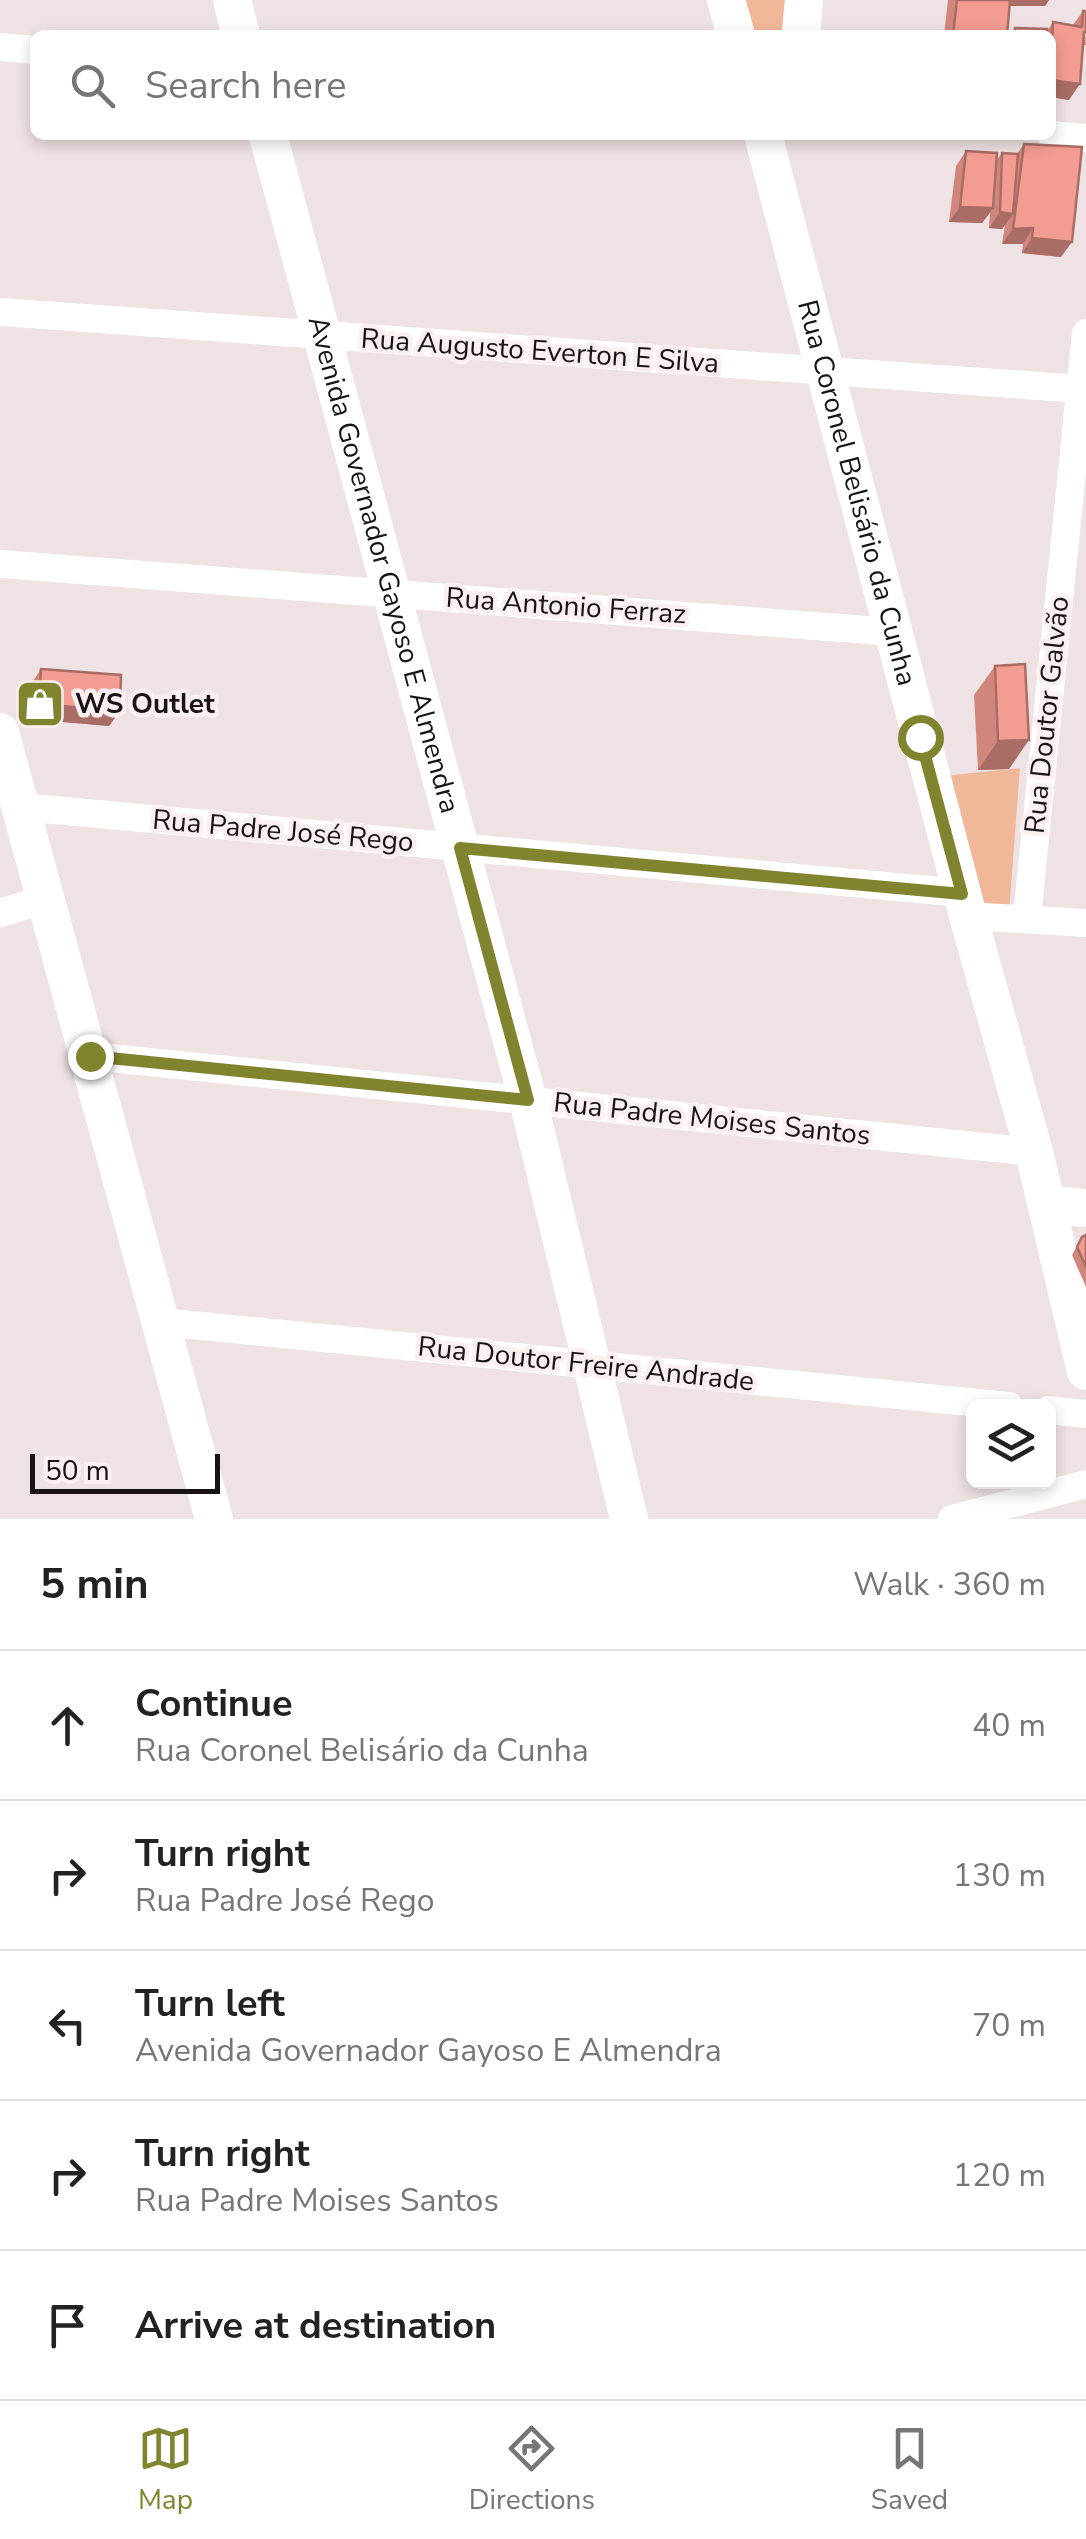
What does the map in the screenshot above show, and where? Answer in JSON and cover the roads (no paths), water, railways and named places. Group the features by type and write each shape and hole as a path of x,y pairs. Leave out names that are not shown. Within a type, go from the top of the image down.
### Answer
{"main road":[{"path":"232,0 241,30"},
{"path":"726,0 735,30"},
{"path":"801,30 804,0"},
{"name":"Avenida Governador Gayoso E Almendra","path":"269,140 388,592 528,1100 628,1519"},
{"name":"Rua Coronel Belisário da Cunha","path":"763,140 828,370 965,905 1034,1152 1086,1372"},
{"path":"781,212 790,140"},
{"path":"0,732 214,1519"},
{"path":"1046,1205 1086,1208"}],"street":[{"path":"0,47 30,50"},
{"path":"1056,135 1086,138"},
{"name":"Rua Augusto Everton E Silva","path":"0,312 1081,389"},
{"name":"Rua Doutor Galvão","path":"1027,917 1086,334"},
{"name":"Rua Antonio Ferraz","path":"0,564 894,632"},
{"name":"Rua Padre José Rego","path":"21,807 460,848 965,905 1086,923"},
{"path":"0,913 46,899"},
{"name":"Rua Padre Moises Santos","path":"90,1056 1034,1152"},
{"name":"Rua Doutor Freire Andrade","path":"162,1322 966,1402"},
{"path":"1056,1411 1086,1414"},
{"path":"952,1519 1086,1484"}],"place":[{"name":"WS Outlet","path":"40,704"}]}
